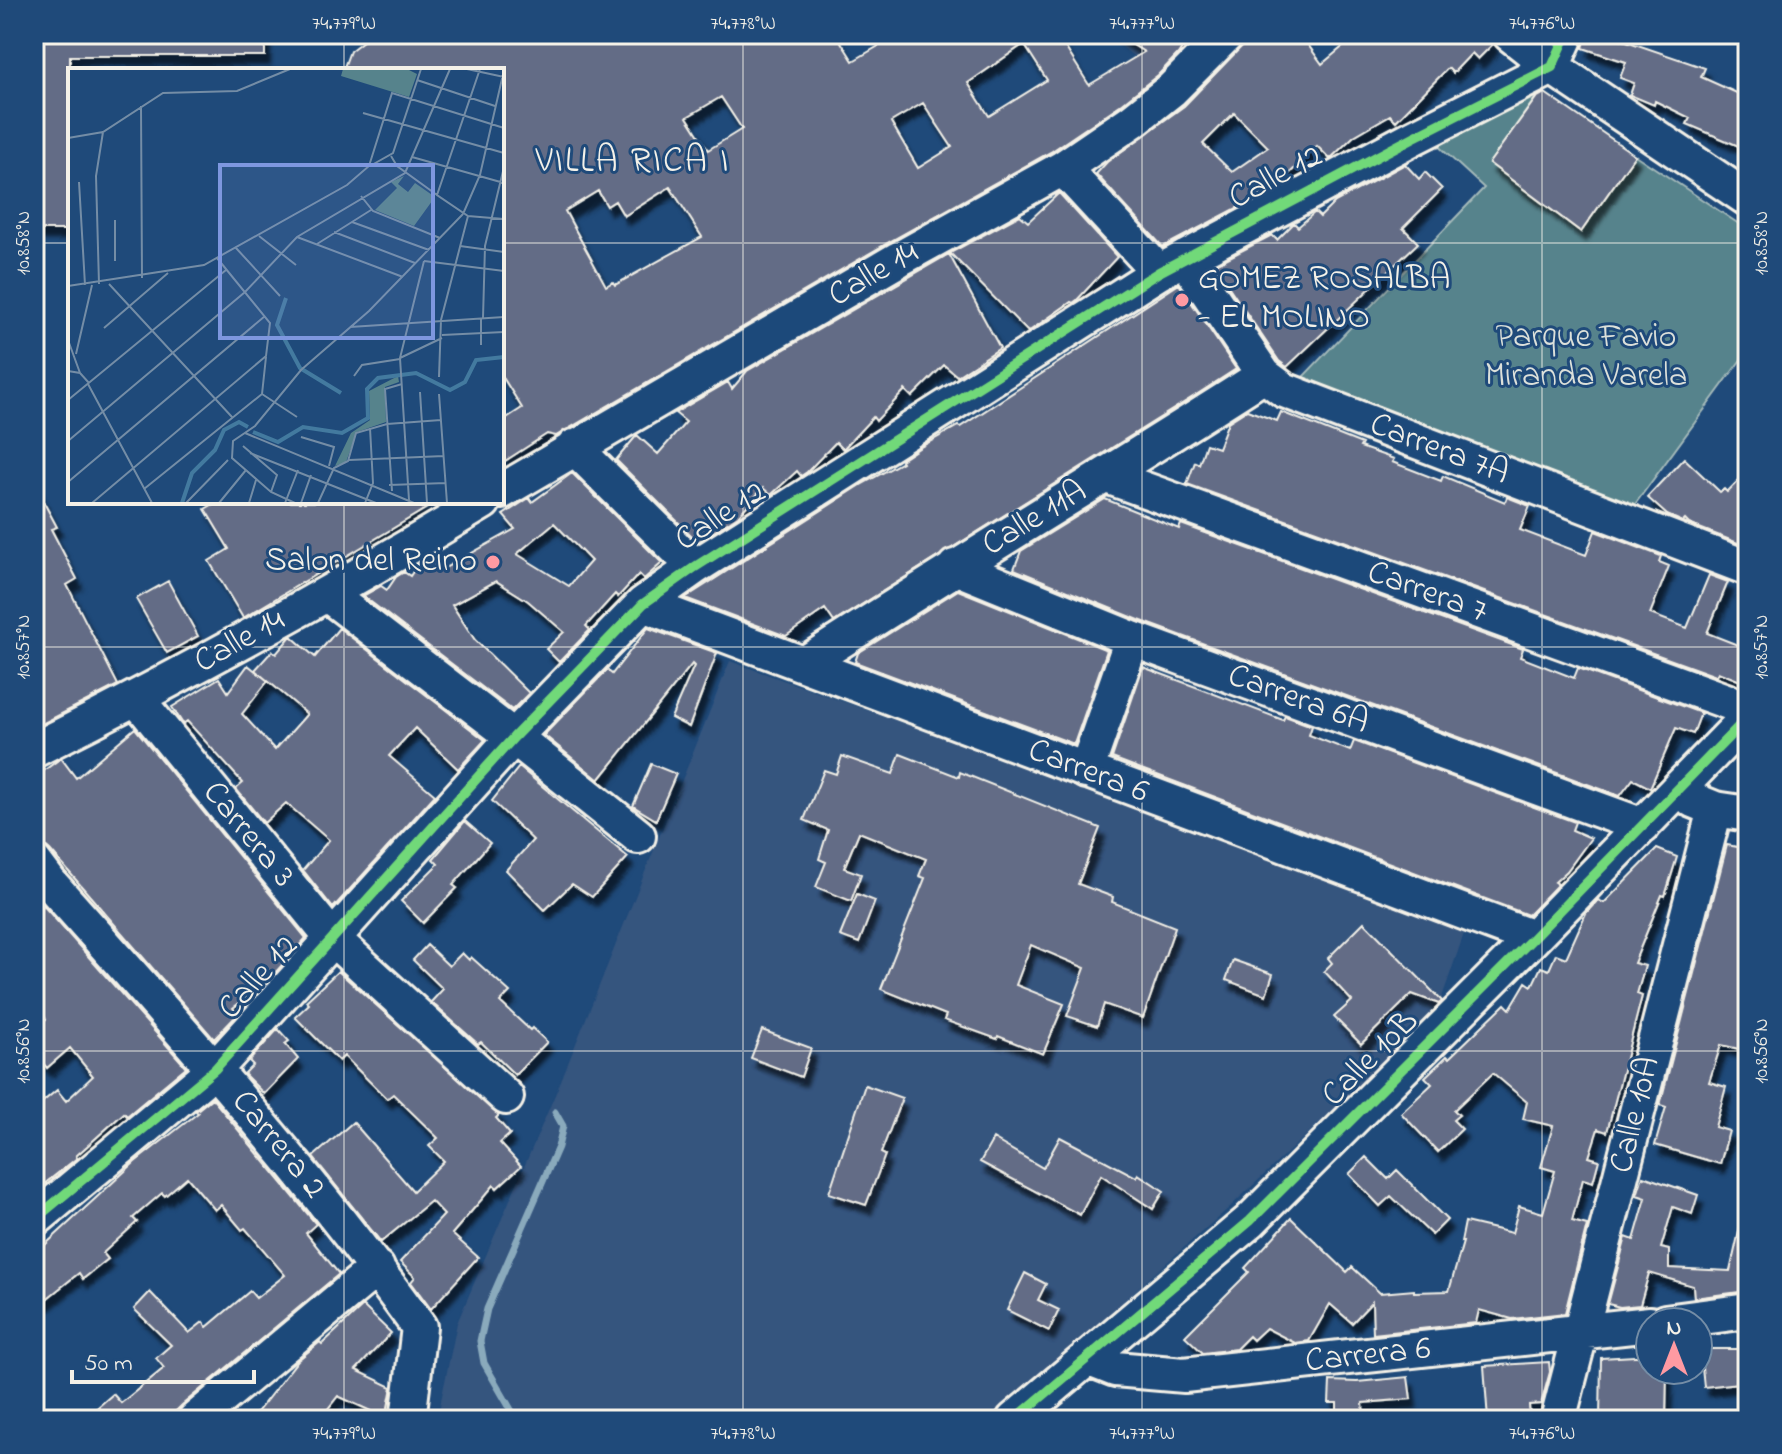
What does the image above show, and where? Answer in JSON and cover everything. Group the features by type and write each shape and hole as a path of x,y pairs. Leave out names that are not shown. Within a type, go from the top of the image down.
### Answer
{"street":[{"name":"Calle 14","path":"504,490 899,259 1063,168 1171,90 1227,34"},
{"path":"1510,34 1552,67 1748,199"},
{"path":"1552,67 1567,34"},
{"name":"Calle 12","path":"34,1220 215,1069 514,737 643,604 695,567 1172,265 1552,67"},
{"name":"Carrera 7A","path":"1063,168 1172,265 1264,375 1284,390 1748,568"},
{"name":"Calle 11A","path":"806,663 1264,375"},
{"path":"574,447 695,567"},
{"name":"Carrera 7","path":"1107,476 1748,709"},
{"name":"Calle 14","path":"34,750 137,699 327,594 480,504"},
{"name":"Carrera 6A","path":"955,567 1132,639 1643,826"},
{"path":"327,594 638,836"},
{"name":"Carrera 6","path":"643,604 1533,938"},
{"path":"1086,771 1132,639"},
{"name":"Carrera 3","path":"137,699 332,938 506,1097"},
{"name":"Calle 10B","path":"1014,1420 1250,1221 1748,717"},
{"path":"1675,792 1715,809 1748,814"},
{"name":"Calle 10A","path":"1558,1420 1715,809"},
{"name":"Carrera 2","path":"39,880 215,1069 377,1268 419,1327 408,1420"},
{"path":"195,1420 377,1268"},
{"path":"1714,1316 1748,1311"},
{"name":"Carrera 6","path":"1087,1358 1115,1369 1184,1375 1634,1326"}],"shaded area":[{"path":"1106,34 1197,34 1164,81"},
{"path":"730,661 1467,925 1437,1012 1230,1207 989,1420 437,1420 457,1323 560,1083"}],"green space":[{"name":"Parque Favio Miranda Varela","path":"1541,90 1489,163 1581,232 1635,155 1748,230 1748,350 1630,511 1301,379 1484,188 1434,142"}],"building":[{"path":"34,34 265,34 265,56 70,56 68,230 34,230"},
{"path":"372,34 836,34 853,61 899,34 1057,34 1089,85 1144,52 1116,34 1191,34 1178,54 1158,75 1052,151 556,436 547,434 504,462 504,420 522,408 504,379 504,68 344,68 350,51","holes":["1024,44 1047,80 989,116 968,83","721,97 742,129 708,150 687,117","923,103 952,147 918,168 891,122","670,187 702,237 615,285 613,282 606,286 565,211 598,191 607,206 615,201 624,216"]},
{"path":"1258,34 1300,34 1322,64 1358,34 1490,34 1493,44 1478,59 1472,53 1453,73 1448,68 1396,121 1390,115 1354,136 1330,159 1317,146 1285,178 1258,197 1163,247 1096,174 1107,162 1184,106 1243,45","holes":["1234,113 1268,147 1232,172 1203,144"]},
{"path":"1587,34 1622,34 1620,39 1705,68 1701,77 1748,98 1748,150 1687,124 1690,118 1655,101 1654,105 1630,95 1634,83 1620,78 1626,62 1583,48"},
{"path":"1545,93 1635,155 1581,232 1489,163 1536,98"},
{"path":"1405,164 1419,179 1425,172 1442,189 1403,228 1418,243 1287,367 1279,361 1214,265 1272,235 1277,240 1294,223 1298,227 1315,212 1320,217 1335,202"},
{"path":"1059,193 1117,257 1077,300 1028,332 950,253 1020,215 1028,222"},
{"path":"949,254 1000,348 957,376 944,365 912,397 905,390 876,421 873,417 843,449 836,442 807,472 801,476 797,471 771,495 763,488 738,516 698,542 616,460 637,435 658,454 686,422 675,413 728,382 732,389 747,371"},
{"path":"1179,284 1236,369 1196,395 834,622 825,609 786,636 685,598 902,462 919,448 960,427"},
{"path":"1247,410 1277,421 1281,412 1362,444 1360,447 1441,481 1443,476 1505,502 1507,497 1530,506 1520,530 1586,555 1595,531 1661,556 1659,562 1669,566 1650,614 1687,628 1709,575 1728,582 1707,633 1748,649 1748,684 1718,672 1716,676 1187,484 1206,444 1218,448 1228,422"},
{"path":"1684,458 1720,492 1724,489 1727,492 1748,471 1748,532 1743,545 1667,515 1647,497"},
{"path":"572,473 662,563 644,579 639,574 618,597 615,594 586,626 590,630 559,662 546,649 564,632 528,601 496,581 452,605 475,640 529,693 512,710 363,596 381,586 387,590 396,577 404,572 410,576 425,560 441,570 515,529 503,515 529,498 532,502","holes":["554,523 591,561 569,586 517,554"]},
{"path":"34,484 57,527 51,529 77,579 67,585 118,685 34,728"},
{"path":"1105,499 1179,529 1181,524 1523,649 1520,657 1574,678 1578,668 1701,713 1693,734 1676,728 1650,788 1633,779 1620,796 1139,620 1014,569 1021,551"},
{"path":"214,504 434,504 243,618 209,561 229,549 205,509"},
{"path":"168,581 198,636 167,653 136,599"},
{"path":"958,590 1107,650 1074,744 855,662 858,653"},
{"path":"339,628 485,740 458,769 415,728 389,756 435,795 333,908 303,870 329,840 286,803 264,823 236,789 243,783 187,721 183,724 172,707 219,678 228,692 248,665 268,681 255,670 272,651 276,654 291,636 315,657","holes":["268,681 307,714 275,750 242,714"]},
{"path":"648,628 717,653 689,727 671,718 694,666 692,664 599,780 544,735 607,670 612,674"},
{"path":"1143,667 1283,720 1285,716 1312,726 1309,735 1350,751 1354,741 1575,822 1572,830 1591,838 1555,882 1558,884 1528,915 1112,758"},
{"path":"135,728 306,938 267,982 233,1008 238,1014 214,1039 50,850 34,842 34,778 61,758 76,778"},
{"path":"900,754 959,777 960,772 1100,828 1078,884 1113,897 1112,902 1175,927 1143,1018 1104,1004 1097,1026 1067,1016 1085,968 1031,945 1016,985 1064,1004 1043,1054 998,1036 997,1039 944,1020 946,1015 881,989 925,878 919,876 926,859 859,832 844,868 861,874 851,901 816,887 826,862 819,859 828,830 804,820 824,770 836,774 842,756 893,774"},
{"path":"651,764 676,774 656,820 633,806"},
{"path":"519,767 628,857 592,897 572,884 545,910 506,870 533,840 492,801"},
{"path":"465,821 490,843 453,885 457,888 423,923 401,901 438,864 433,859"},
{"path":"1727,845 1748,849 1748,1051 1721,1045 1709,1082 1726,1087 1715,1127 1729,1131 1720,1164 1655,1145 1666,1107 1660,1105"},
{"path":"1657,849 1677,857 1665,896 1662,895 1634,963 1645,966 1637,994 1642,996 1607,1132 1598,1129 1589,1157 1599,1160 1593,1182 1583,1179 1572,1221 1587,1225 1565,1313 1512,1319 1479,1310 1476,1323 1373,1334 1372,1302 1352,1323 1330,1304 1309,1341 1295,1343 1266,1328 1253,1340 1249,1336 1236,1349 1203,1353 1185,1336 1249,1272 1245,1268 1291,1218 1347,1272 1352,1267 1380,1293 1449,1291 1463,1242 1465,1222 1512,1233 1519,1206 1543,1213 1555,1171 1541,1167 1553,1126 1523,1119 1527,1102 1493,1073 1454,1110 1459,1115 1453,1120 1462,1129 1438,1152 1401,1113 1432,1084 1425,1077 1505,1004 1510,1009 1526,982 1532,986 1541,967 1549,970 1556,954 1566,958 1586,913 1598,900 1604,903"},
{"path":"857,894 875,901 859,943 840,936"},
{"path":"41,903 186,1067 127,1116 124,1113 77,1158 34,1192 34,1109 57,1090 66,1101 93,1076 70,1048 47,1068 34,1053 34,1030 46,1019 34,1003 34,908"},
{"path":"1364,922 1442,1001 1439,1004 1412,994 1361,1044 1334,1017 1352,1001 1324,971 1332,963 1328,958"},
{"path":"427,945 449,966 462,953 469,960 471,957 510,992 500,1002 547,1042 515,1075 481,1042 478,1044 431,1002 443,989 413,960"},
{"path":"1233,960 1273,974 1266,995 1226,980"},
{"path":"338,971 499,1115 496,1118 510,1134 500,1143 521,1166 497,1188 494,1185 452,1234 478,1257 431,1309 411,1282 415,1277 400,1262 444,1215 431,1201 381,1242 313,1157 353,1122 413,1191 444,1161 429,1146 438,1138 393,1094 387,1099 344,1056 339,1061 295,1017 309,1004 306,1001"},
{"path":"278,1029 289,1041 285,1044 298,1059 264,1094 244,1074 253,1065 249,1061"},
{"path":"762,1030 811,1048 801,1077 751,1058"},
{"path":"865,1085 902,1098 866,1205 829,1193"},
{"path":"212,1098 316,1224 306,1233 339,1274 182,1405 176,1411 176,1420 83,1420 113,1394 121,1403 164,1368 156,1358 171,1345 134,1309 150,1292 189,1333 203,1322 207,1327 250,1291 256,1298 285,1275 245,1228 242,1230 221,1205 215,1210 187,1177 133,1218 137,1222 103,1253 108,1259 83,1279 79,1273 34,1309 34,1255 135,1162 198,1113 196,1111"},
{"path":"1060,1137 1136,1177 1138,1174 1164,1191 1153,1209 1101,1175 1080,1215 980,1162 993,1139 1043,1168"},
{"path":"1366,1157 1388,1179 1397,1170 1447,1220 1432,1235 1391,1196 1380,1206 1349,1174"},
{"path":"1643,1176 1698,1195 1692,1214 1673,1207 1661,1248 1669,1250 1669,1268 1730,1271 1740,1227 1748,1228 1747,1291 1694,1298 1693,1286 1649,1273 1640,1305 1620,1307 1608,1304 1626,1237 1634,1240 1646,1198 1637,1195"},
{"path":"1025,1273 1046,1284 1038,1300 1059,1310 1049,1331 1007,1310"},
{"path":"363,1306 391,1333 356,1370 392,1387 386,1418 338,1396 319,1420 251,1420 298,1360 320,1342 322,1344"},
{"path":"1714,1349 1748,1349 1748,1382 1714,1386"},
{"path":"1634,1356 1634,1386 1667,1386 1666,1420 1600,1420 1601,1358"},
{"path":"1549,1362 1550,1372 1541,1404 1529,1405 1530,1420 1488,1420 1484,1366"},
{"path":"1408,1377 1411,1399 1363,1403 1364,1420 1337,1420 1337,1403 1329,1403 1330,1381"}],"waterway":[{"path":"517,1420 484,1363 480,1341 487,1309 558,1147 563,1126 555,1112"}],"cycle path":[{"path":"34,1220 215,1069 514,737 643,604 695,567 1159,272 1552,67 1567,34"},
{"path":"1014,1420 1250,1221 1748,717"}],"place":[{"name":"GOMEZ ROSALBA - EL MOLINO","path":"1182,300"},
{"name":"Salon del Reino","path":"493,562"}],"district":[{"name":"VILLA RICA I","path":"633,162"}]}
